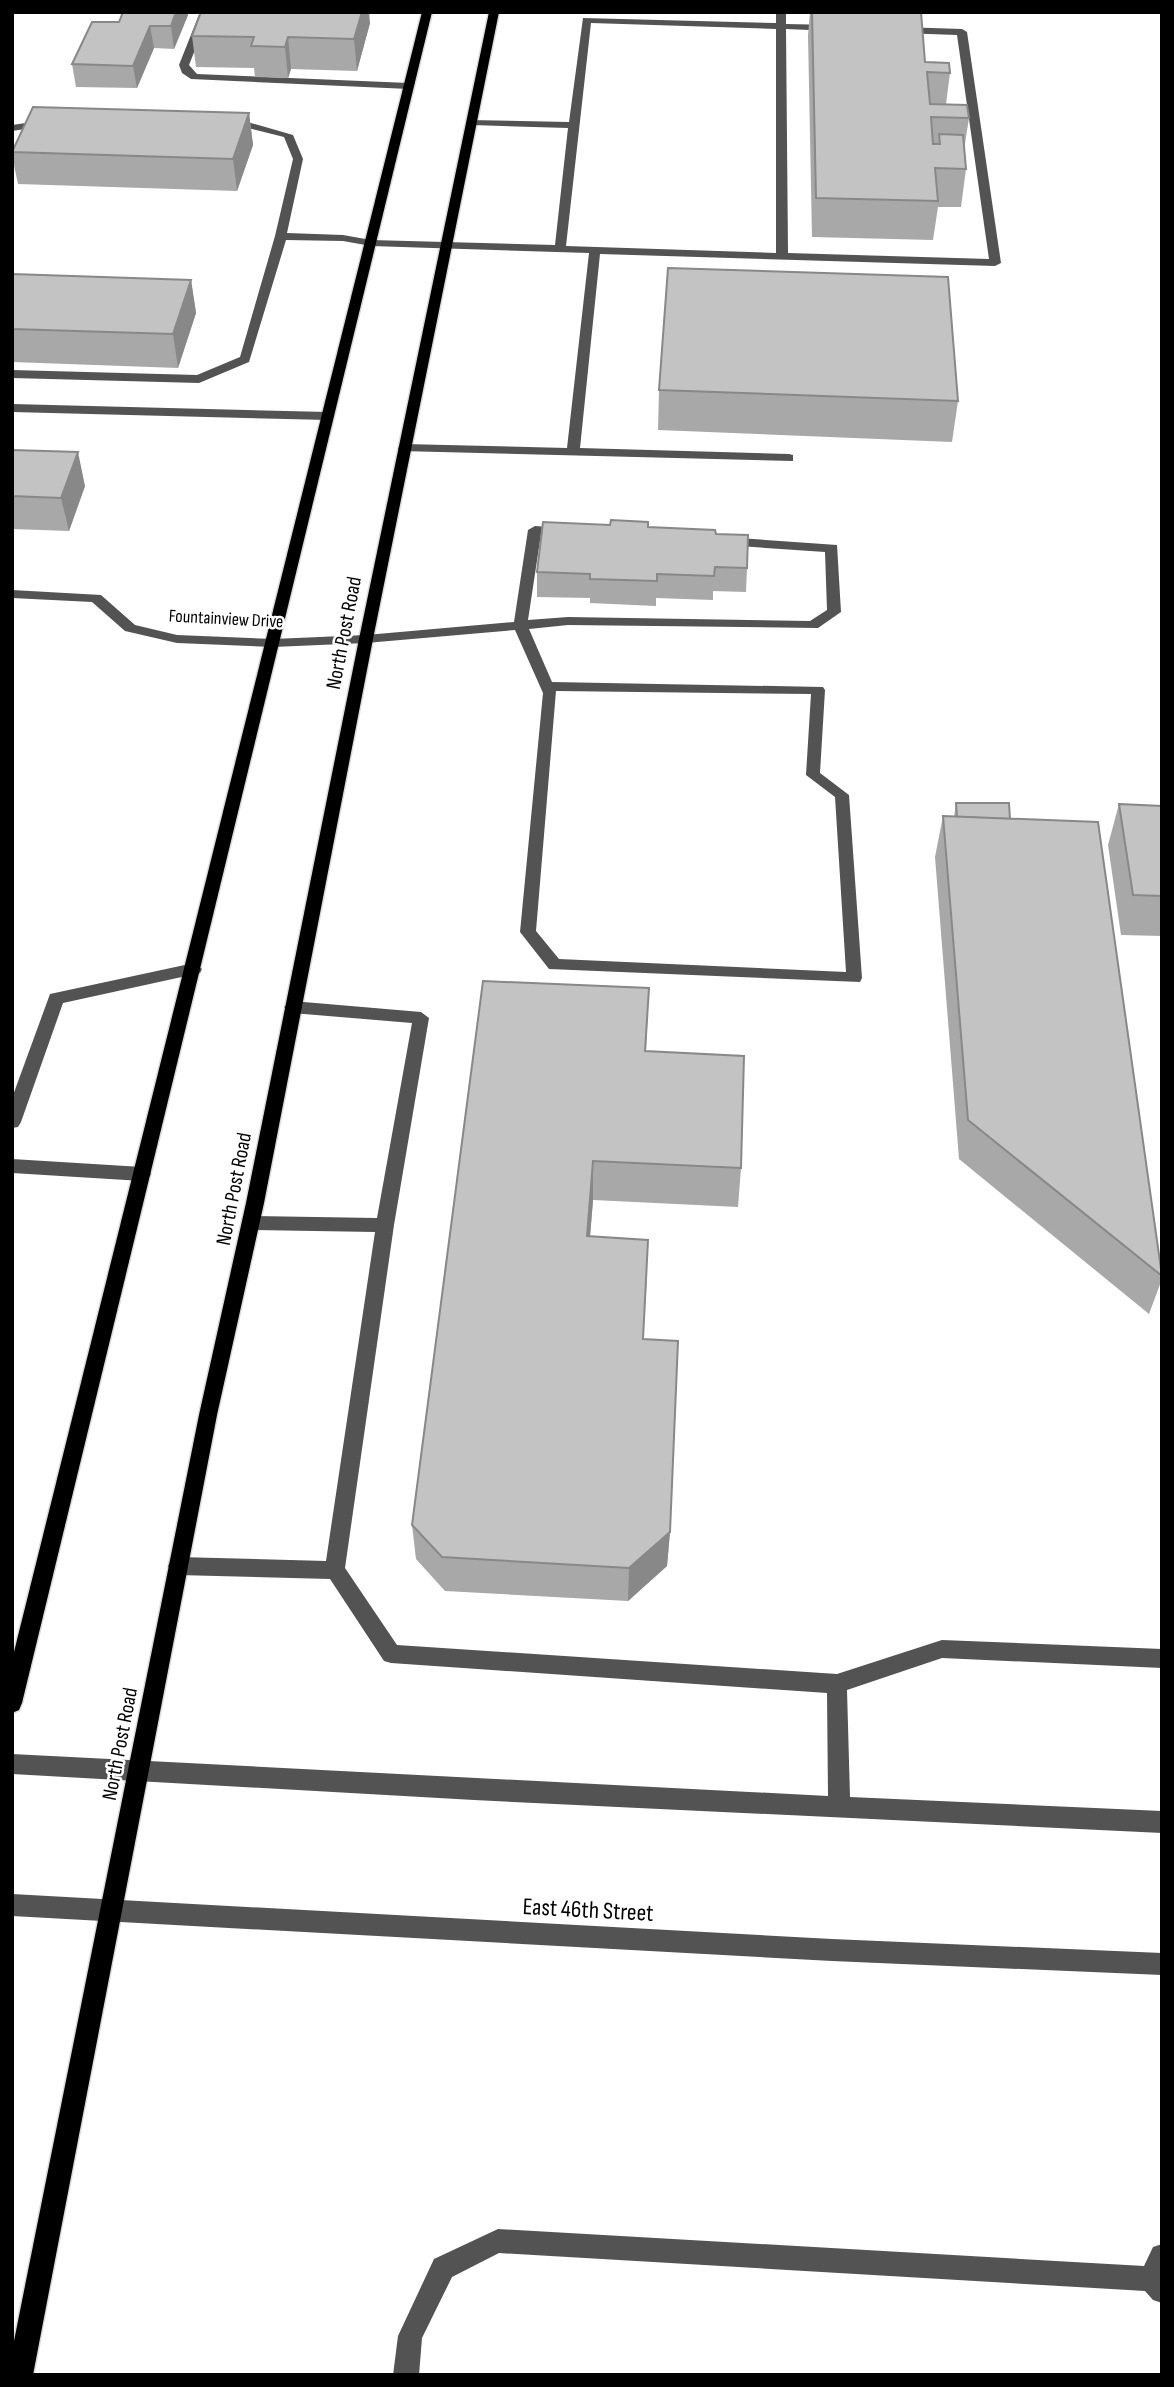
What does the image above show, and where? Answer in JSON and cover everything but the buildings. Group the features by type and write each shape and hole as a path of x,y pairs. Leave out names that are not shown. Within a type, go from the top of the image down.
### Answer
{"main road":[{"path":"12,1703 427,12"},
{"name":"North Post Road","path":"20,2375 208,1415 251,1223 404,448 494,12"}],"street":[{"path":"205,12 184,65 186,71 195,77 409,86"},
{"path":"781,12 782,256"},
{"path":"560,249 586,20 851,28"},
{"path":"281,236 447,246 995,263 962,32 893,30"},
{"path":"472,122 574,125"},
{"path":"12,128 64,123"},
{"path":"12,374 199,379 245,359 281,236 298,159 288,135 244,124 216,123"},
{"path":"573,452 595,250"},
{"path":"12,408 328,416"},
{"path":"404,448 789,458"},
{"path":"547,686 818,690 813,775 842,795 854,978 555,965 528,932 550,693 520,625 535,530 576,533"},
{"name":"Fountainview Drive","path":"12,594 96,598 130,628 177,639 273,643 366,639 568,621 814,625 834,612 832,548 710,541"},
{"path":"12,1122 55,998 194,969"},
{"path":"292,1007 421,1018 385,1225 335,1570 391,1654 836,1684 942,1649 1162,1659"},
{"path":"12,1166 142,1174"},
{"path":"251,1223 385,1225"},
{"path":"178,1566 335,1570"},
{"path":"836,1684 839,1807"},
{"path":"12,1764 1162,1822"},
{"name":"East 46th Street","path":"12,1905 846,1950 1162,1964"},
{"path":"407,2375 410,2336 443,2268 498,2241 1156,2285 1162,2256"}]}
